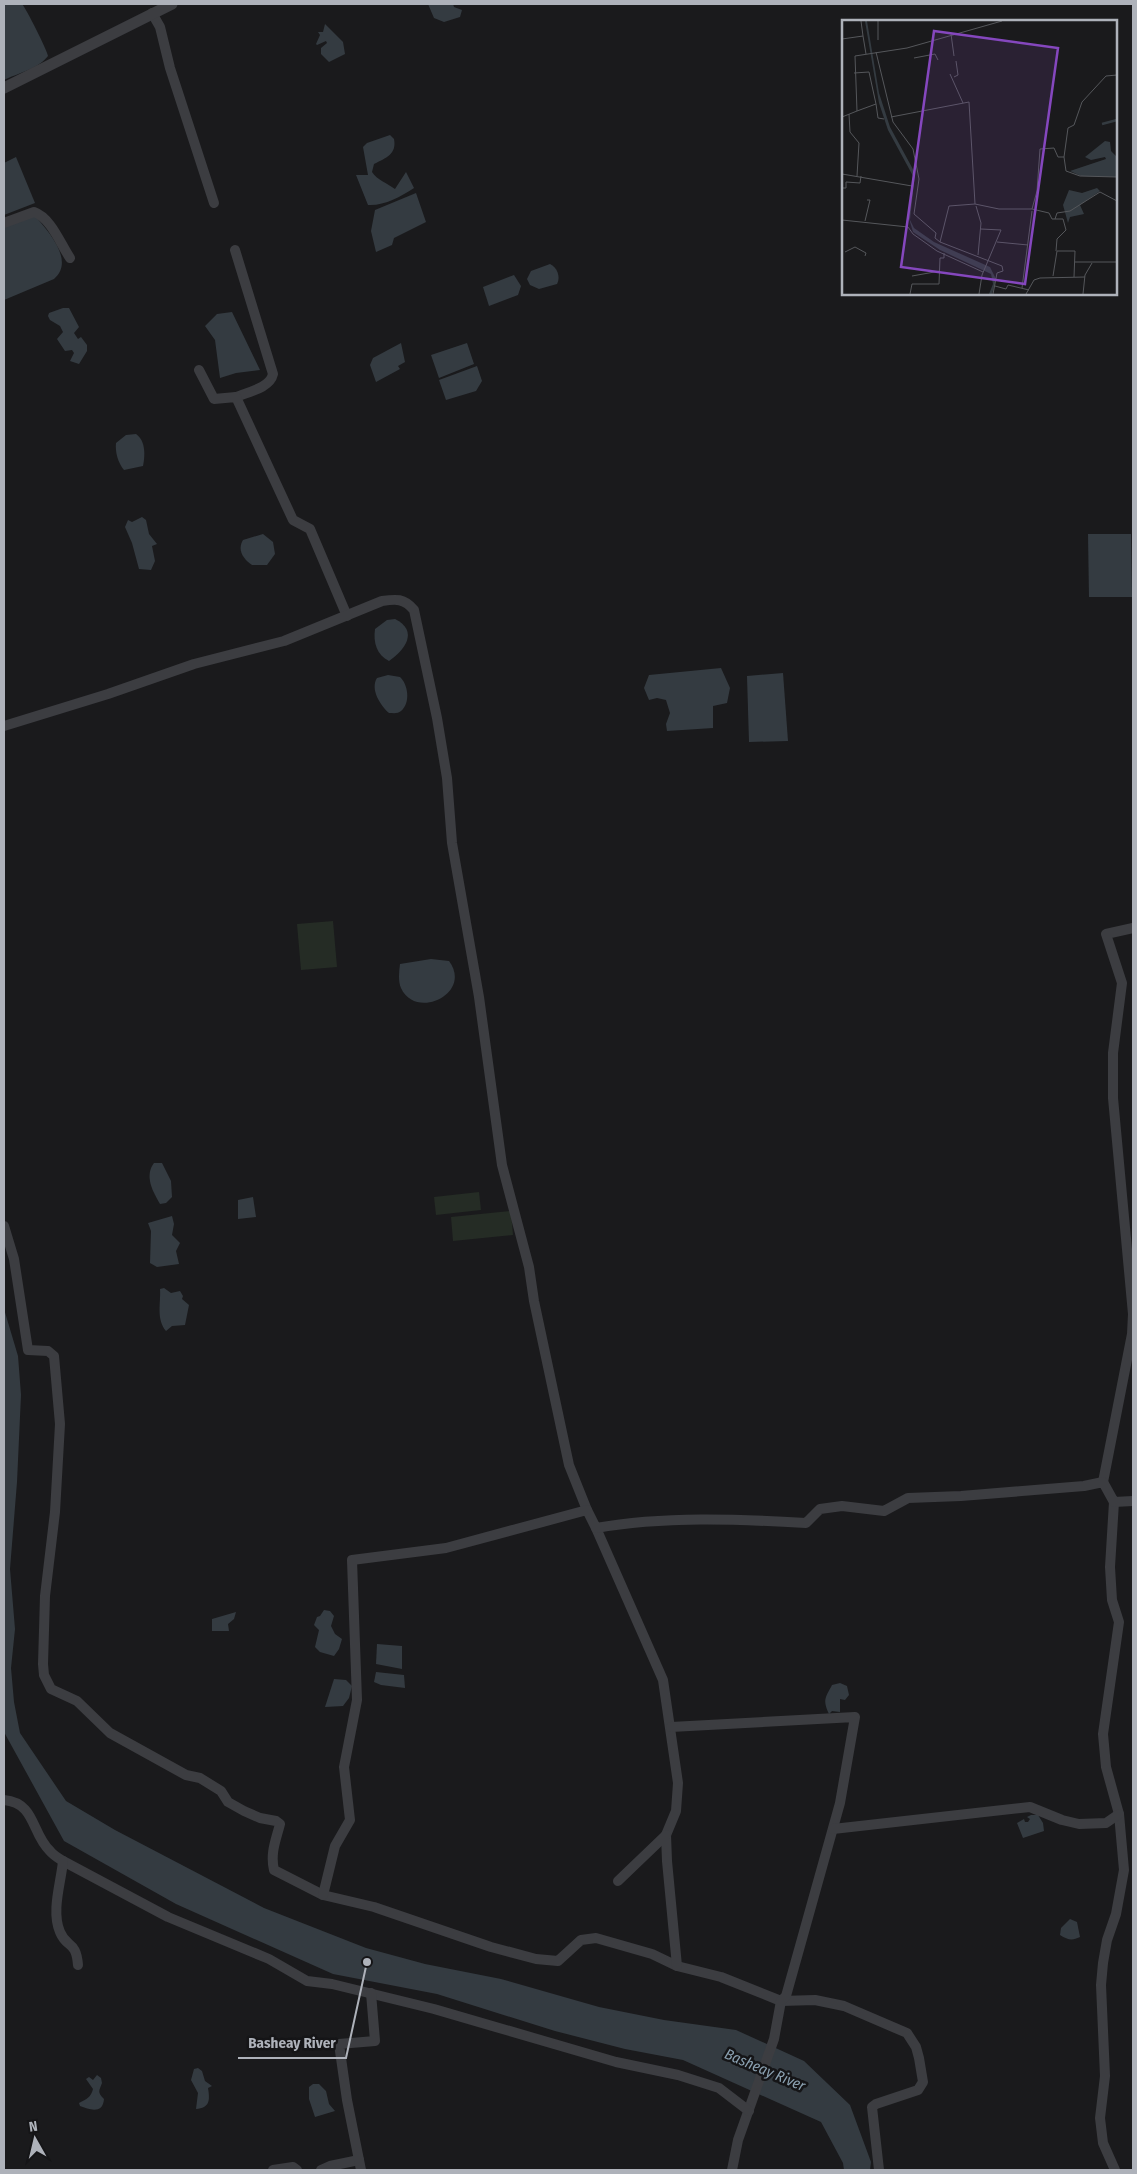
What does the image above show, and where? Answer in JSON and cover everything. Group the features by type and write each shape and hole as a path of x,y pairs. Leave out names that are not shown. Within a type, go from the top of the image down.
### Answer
{"street":[{"path":"4,88 172,4"},
{"path":"152,13 160,28 170,68 214,203"},
{"path":"4,223 34,212 39,214 49,224 70,258"},
{"path":"198,370 214,399 236,397 265,385 272,379 273,374 235,250"},
{"path":"236,397 293,520 310,529 347,616"},
{"path":"4,726 108,694 194,664 284,642 382,601 395,599 407,602 414,610 437,718 447,778 452,843 480,996 502,1165 529,1267 543,1346 569,1465 587,1510 663,1680 671,1727 678,1783 676,1811 666,1835 618,1882"},
{"path":"1114,2170 1103,2143 1100,2118 1105,2076 1101,1985 1107,1940 1116,1914 1124,1870 1118,1814 1106,1767 1103,1734 1119,1622 1112,1600 1110,1567 1114,1502 1103,1482 1132,1334 1133,1314 1113,1098 1113,1053 1122,983 1106,934 1133,928"},
{"path":"4,1226 14,1259 28,1350 48,1351 54,1356 60,1424 55,1512 45,1596 43,1664 46,1684 50,1689 77,1701 116,1737 186,1775 200,1778 221,1792 228,1802 244,1811 280,1824 271,1860 274,1870 323,1895 374,1907 491,1947 536,1959 558,1961 581,1940 596,1938 652,1954 677,1966 721,1977 781,2001 815,2000 837,2004 907,2033 916,2047 922,2074 920,2088 872,2107 879,2170"},
{"path":"596,1528 630,1522 769,1521 806,1523 820,1509 842,1506 884,1511 908,1498 961,1496 1084,1486 1103,1482"},
{"path":"1114,1502 1133,1501"},
{"path":"323,1895 335,1846 350,1820 344,1767 357,1700 352,1560 446,1548 587,1510"},
{"path":"671,1727 855,1717 840,1803 833,1830 786,1996 781,2001 774,2039 738,2140 732,2170"},
{"path":"4,1800 15,1801 27,1810 48,1850 63,1861 168,1917 270,1959 307,1981 332,1984 434,2009 616,2062 678,2075 719,2088 749,2111"},
{"path":"833,1830 1030,1806 1062,1820 1079,1824 1106,1822 1118,1814"},
{"path":"666,1835 677,1966"},
{"path":"63,1861 57,1904 58,1921 61,1935 76,1950 78,1965"},
{"path":"321,2170 330,2166 360,2165 346,2100 339,2044 375,2041 371,1994"},
{"path":"273,2170 293,2167 297,2170"}],"shaded area":[{"path":"333,921 337,967 301,970 297,924"},
{"path":"479,1192 481,1210 436,1215 434,1197"},
{"path":"511,1211 513,1235 453,1241 451,1217"}],"water":[{"path":"22,4 48,56 39,64 4,80 4,5"},
{"path":"428,4 453,4 454,7 462,10 460,17 444,22 434,18"},
{"path":"325,24 343,42 345,54 329,62 321,54 321,48 327,43 326,41 316,44 320,35 318,32 323,32"},
{"path":"390,135 394,139 394,148 390,155 374,164 372,172 395,189 406,172 414,188 398,198 368,205 356,175 368,175 363,147 367,143"},
{"path":"16,157 35,203 4,215 4,163"},
{"path":"416,193 426,222 394,238 392,245 376,252 371,231 375,210"},
{"path":"35,216 58,247 62,264 60,272 54,279 4,300 4,226"},
{"path":"550,264 558,272 557,284 539,289 530,285 527,279 531,271"},
{"path":"514,275 521,286 518,295 489,306 483,287"},
{"path":"69,308 79,327 74,333 78,339 81,337 87,345 87,351 79,364 70,361 74,353 72,350 65,351 57,339 63,332 60,326 50,320 48,316 49,313"},
{"path":"232,312 260,370 236,373 220,378 215,340 205,326 217,314"},
{"path":"401,343 405,362 398,366 400,369 376,382 370,365 373,358"},
{"path":"467,343 474,364 439,378 431,355"},
{"path":"477,366 482,381 476,391 446,400 439,380"},
{"path":"136,434 143,445 143,466 124,470 117,457 116,443 126,435"},
{"path":"142,517 146,520 149,534 157,544 152,546 155,561 151,570 139,569 132,543 125,527 128,520 132,522"},
{"path":"263,534 273,542 275,554 267,565 252,565 242,554 241,544 243,540"},
{"path":"1088,534 1131,534 1132,597 1089,597"},
{"path":"395,619 402,624 408,635 404,646 389,661 381,655 377,648 375,629 387,620"},
{"path":"721,668 730,688 727,703 713,706 713,728 667,731 666,724 670,713 666,700 657,698 649,700 644,688 649,675"},
{"path":"783,673 788,741 749,742 747,676"},
{"path":"388,675 400,677 405,684 407,699 404,708 398,713 389,713 382,706 375,692 377,678"},
{"path":"431,959 449,961 454,973 454,983 440,999 418,1002 408,998 401,988 399,979 400,964"},
{"path":"154,1163 162,1163 171,1181 172,1197 166,1203 160,1204 151,1184 150,1173"},
{"path":"253,1197 256,1217 238,1219 238,1200"},
{"path":"172,1216 174,1224 172,1235 180,1243 176,1251 179,1264 157,1267 150,1263 151,1231 148,1223"},
{"path":"164,1288 171,1293 180,1291 183,1296 182,1299 189,1305 185,1325 172,1326 166,1331 161,1321 160,1311 160,1289"},
{"path":"4,1309 18,1356 21,1395 10,1569 15,1629 11,1668 14,1702 20,1733 66,1801 115,1830 264,1908 366,1948 425,1964 501,1979 599,2007 664,2020 736,2030 804,2061 850,2105 871,2162 870,2170 844,2170 843,2163 821,2122 683,2060 625,2049 555,2031 437,1994 333,1974 176,1904 64,1841 4,1732"},
{"path":"324,1610 330,1611 334,1616 331,1626 335,1634 342,1639 339,1649 334,1656 320,1652 315,1647 319,1630 314,1625 317,1617"},
{"path":"236,1612 234,1619 228,1624 229,1631 212,1631 212,1619"},
{"path":"377,1644 402,1646 402,1669 376,1664"},
{"path":"376,1672 404,1675 405,1688 381,1685 374,1682"},
{"path":"334,1679 346,1680 352,1686 349,1698 343,1706 325,1707"},
{"path":"840,1683 847,1686 849,1695 845,1700 840,1699 840,1712 832,1711 829,1714 825,1701 827,1695 832,1685"},
{"path":"1038,1815 1043,1823 1044,1831 1023,1838 1017,1823 1024,1819 1025,1822 1028,1822 1030,1819 1027,1817"},
{"path":"1070,1919 1077,1922 1080,1937 1075,1939 1068,1939 1060,1935 1061,1928"},
{"path":"198,2068 202,2071 205,2081 212,2086 208,2088 208,2103 204,2107 196,2109 198,2093 191,2080 194,2069"},
{"path":"97,2075 101,2078 102,2083 99,2091 104,2099 103,2104 99,2109 95,2110 80,2106 79,2103 88,2098 93,2089 86,2079 89,2077 93,2080"},
{"path":"313,2084 319,2084 326,2091 329,2104 335,2111 315,2117 309,2099 309,2087"}],"place":[{"name":"Basheay River","path":"367,1962"}]}
